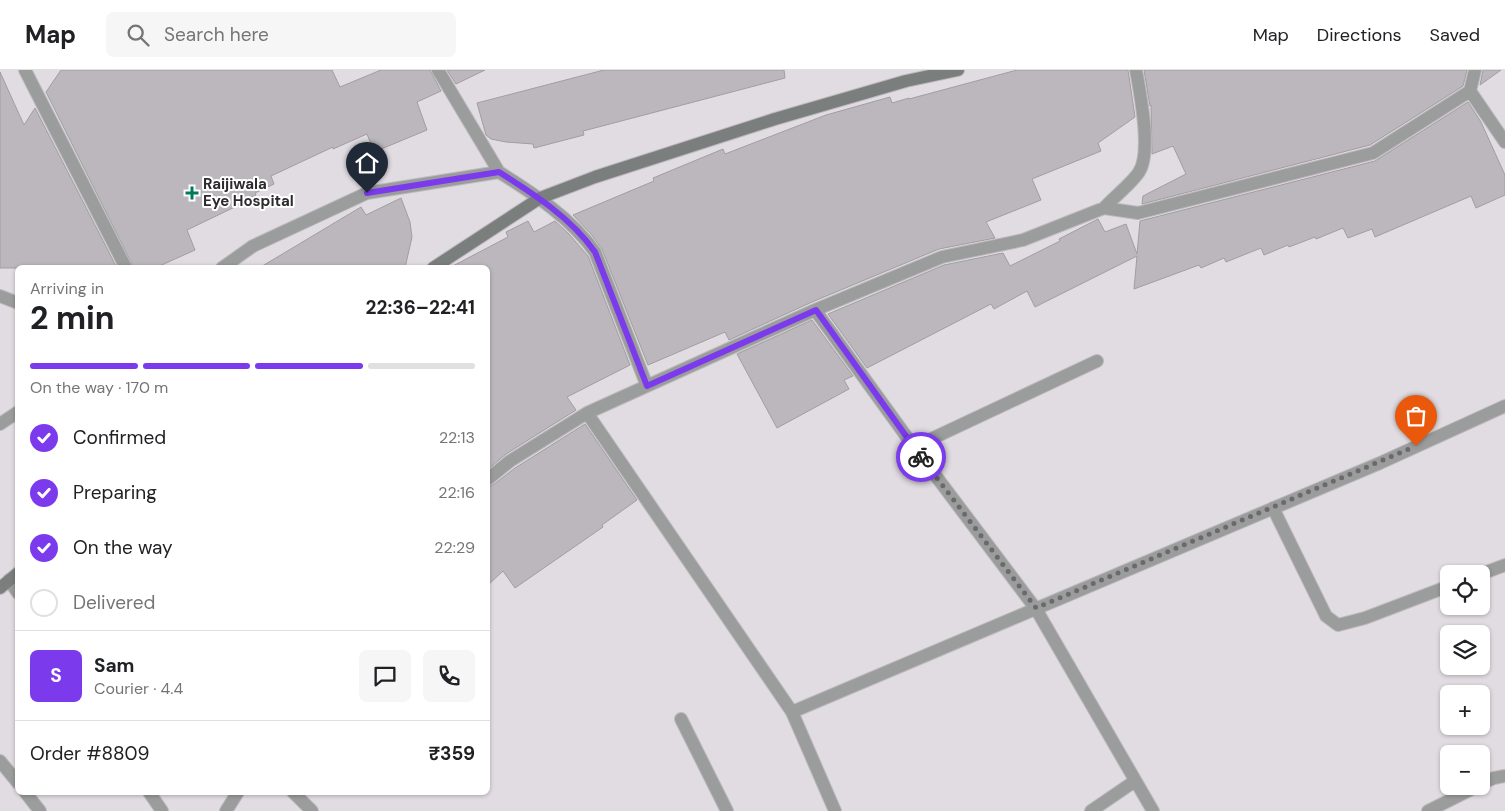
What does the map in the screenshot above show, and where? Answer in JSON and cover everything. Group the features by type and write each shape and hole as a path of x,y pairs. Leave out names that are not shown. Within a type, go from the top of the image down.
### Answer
{"main road":[{"path":"438,265 540,198 595,177 775,119 906,81 926,73 958,70"}],"street":[{"path":"25,70 124,265"},
{"path":"438,70 499,172 540,198 587,241 595,252 647,386"},
{"path":"490,477 510,461 587,412 816,310 942,258 1023,240 1104,208 1139,172 1143,158 1144,118 1136,70"},
{"path":"1104,208 1138,213 1373,153 1470,91 1476,70"},
{"path":"1470,91 1505,142"},
{"path":"226,265 253,246 367,193 499,172"},
{"path":"0,296 15,302"},
{"path":"816,310 914,447 1036,608 1153,811"},
{"path":"914,447 1097,360"},
{"path":"792,712 1380,463 1505,406"},
{"path":"587,412 792,712 834,811"},
{"path":"0,424 15,414"},
{"path":"1273,508 1326,616 1338,625 1365,618 1440,589"},
{"path":"1490,571 1505,565"},
{"path":"682,719 727,811"},
{"path":"0,761 15,779"},
{"path":"1490,780 1505,776"},
{"path":"1091,811 1135,780"},
{"path":"27,795 40,811"},
{"path":"151,795 162,811"},
{"path":"226,811 236,795"},
{"path":"296,795 312,811"},
{"path":"1428,811 1460,795"}],"building":[{"path":"61,70 332,70 340,87 381,70 430,70 441,91 417,102 427,130 374,152 367,134 333,149 333,147 271,176 274,184 255,193 256,195 239,203 239,205 187,230 195,250 162,265 132,265 46,92"},
{"path":"447,70 485,70 456,84"},
{"path":"604,70 784,70 785,78 583,131 584,135 534,148 533,144 506,142 491,139 486,135 477,103"},
{"path":"1017,70 1128,70 1135,117 1098,143 1101,151 1032,179 1041,200 986,222 995,238 939,249 812,302 729,340 725,332 648,365 602,249 573,215 654,181 653,178 723,149 725,154 826,115 890,97 892,103 909,99"},
{"path":"1144,70 1467,70 1463,86 1370,145 1142,204 1143,196 1186,174 1173,146 1152,154 1151,105"},
{"path":"1483,70 1501,70 1480,85"},
{"path":"0,72 24,125 35,108 115,265 15,265 15,268 0,268"},
{"path":"1468,102 1481,122 1505,175 1505,195 1476,208 1471,196 1375,237 1372,229 1348,238 1343,228 1316,239 1315,237 1289,247 1288,245 1264,255 1261,248 1226,262 1224,258 1201,268 1199,265 1134,289 1137,256 1035,307 1027,291 994,309 991,304 867,368 828,314 944,265 1003,253 1010,266 1060,241 1059,239 1098,219 1105,232 1126,224 1137,254 1140,221 1375,161"},
{"path":"401,198 410,222 412,237 406,265 264,265 361,207 366,215"},
{"path":"528,221 534,232 555,221 569,234 588,256 630,365 567,397 576,410 506,454 490,467 490,265 455,265 508,237 506,232"},
{"path":"812,320 853,376 844,380 849,389 777,428 737,354"},
{"path":"585,424 637,500 602,525 603,527 515,588 503,571 490,583 490,486 515,468"}],"way so far":[{"path":"921,457 1036,608 1416,446"}],"place":[{"name":"Raijiwala Eye Hospital","path":"192,193"}],"route":[{"path":"367,193 499,172 540,198 587,241 595,252 647,386 816,310 921,457"}]}
